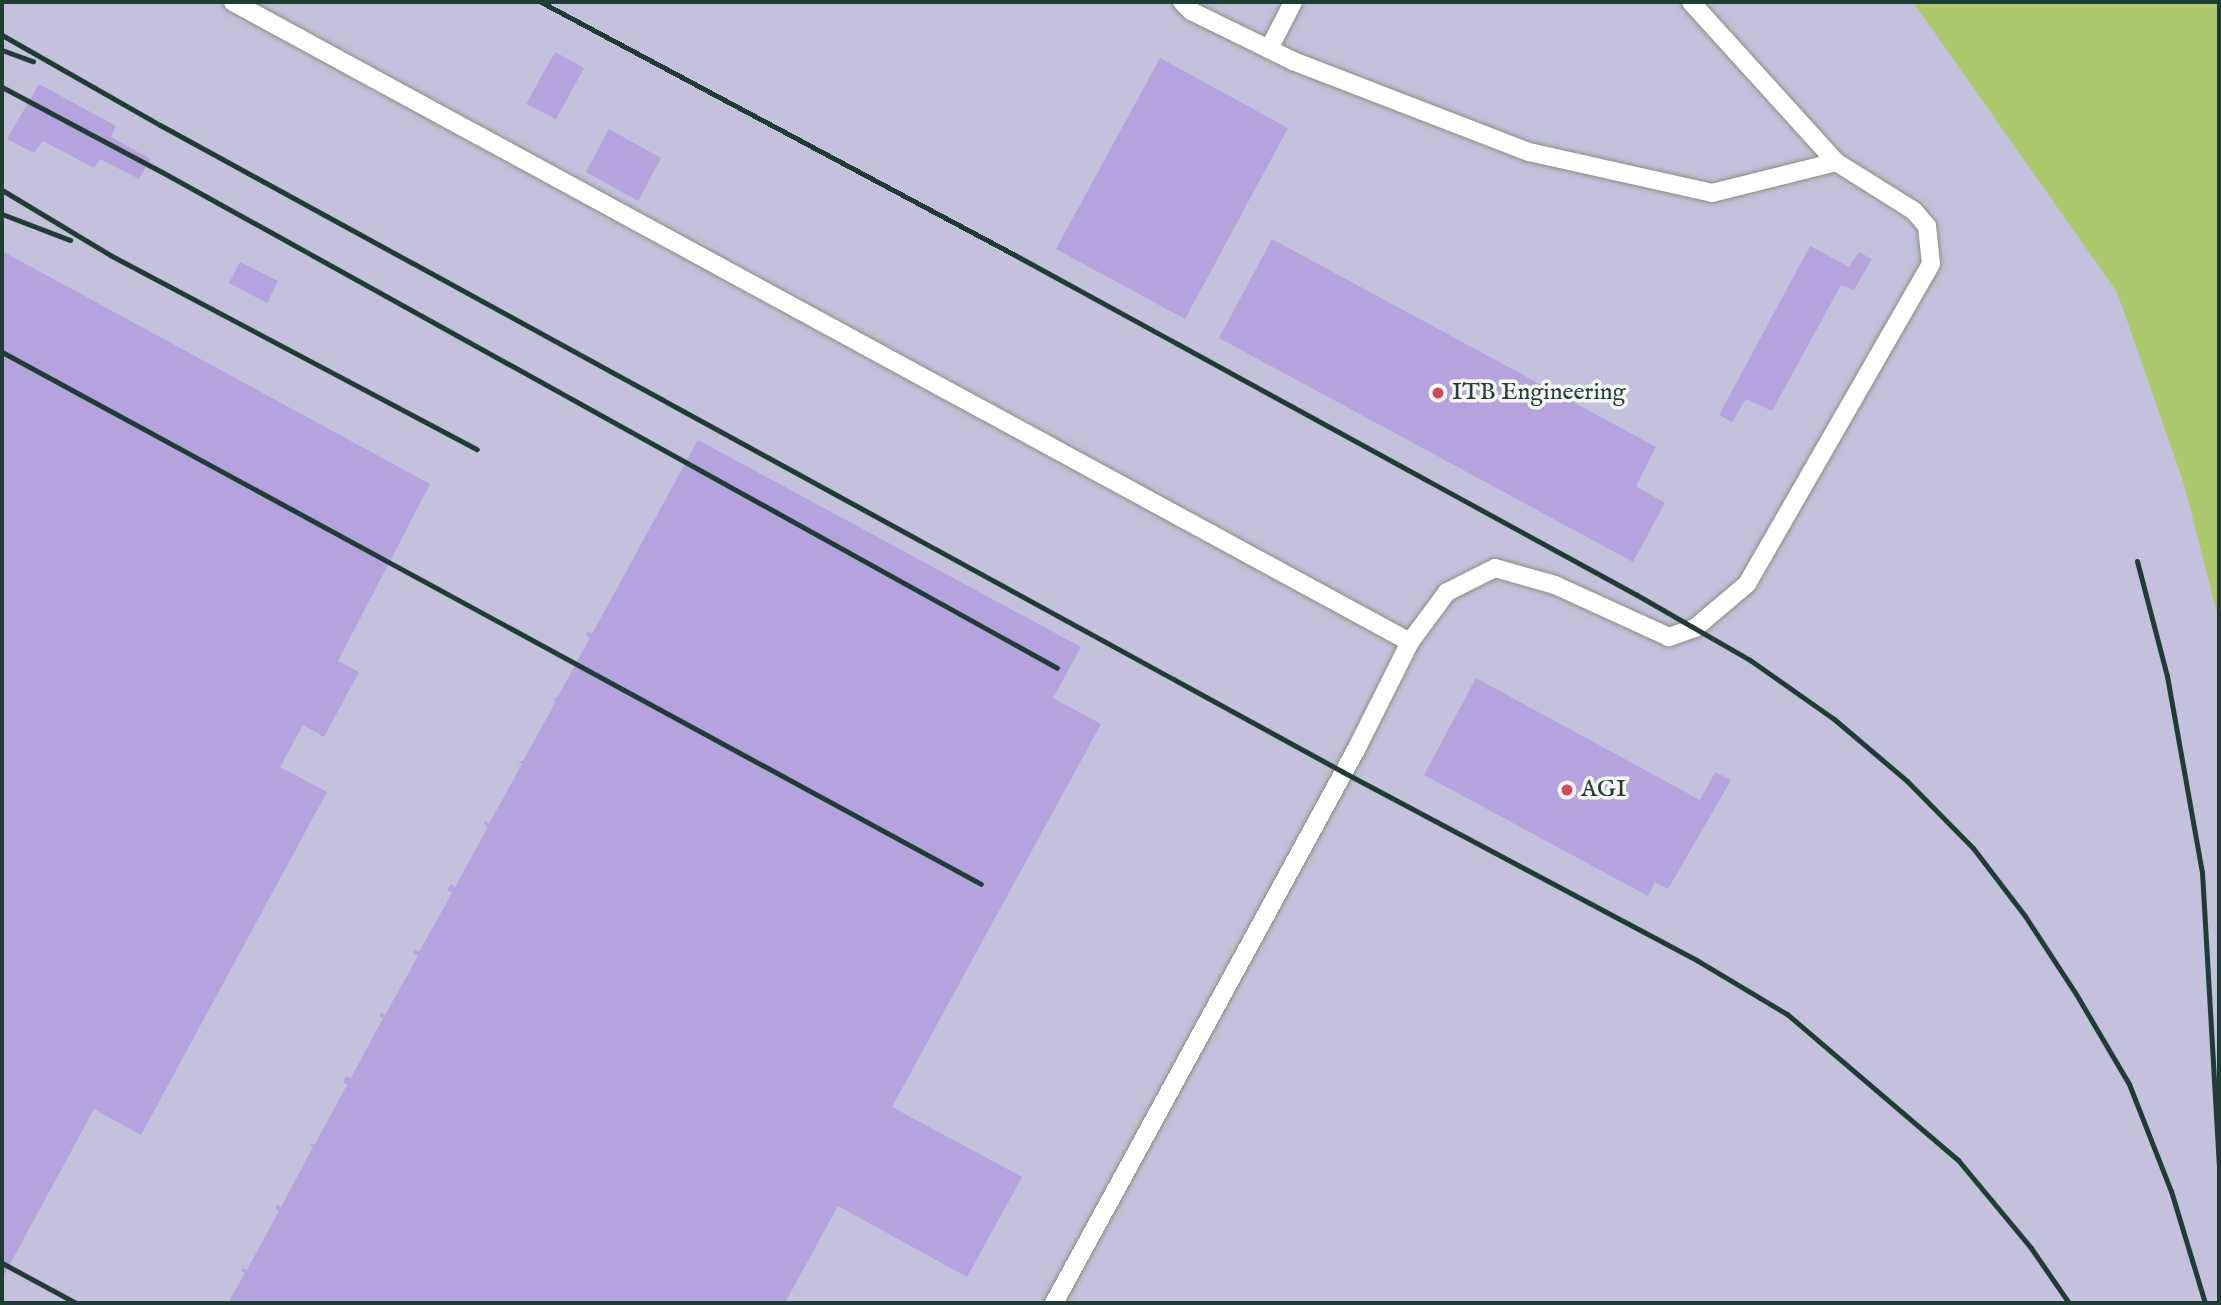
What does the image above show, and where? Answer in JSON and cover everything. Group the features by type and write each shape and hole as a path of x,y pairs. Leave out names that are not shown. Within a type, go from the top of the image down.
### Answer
{"lane":[{"path":"233,2 1410,642"},
{"path":"1182,2 1191,10 1269,48 1529,152 1712,193 1836,162"},
{"path":"1269,48 1293,2"},
{"path":"1054,1303 1358,746 1410,642 1447,592 1495,568 1555,585 1669,637 1695,628 1747,584 1931,264 1927,226 1914,211 1836,162 1690,2"}],"shaded area":[{"path":"2,2 1977,2 2219,323 2219,1303 2,1303"}],"green space":[{"path":"1913,2 2219,2 2219,621 2184,484 2117,292"}],"building":[{"path":"555,52 584,68 556,119 526,104"},
{"path":"1160,58 1288,128 1185,319 1056,249"},
{"path":"39,84 116,126 111,137 151,159 139,179 100,159 94,168 43,141 34,153 7,139"},
{"path":"609,129 661,158 638,201 586,172"},
{"name":"ITB Engineering","path":"1272,239 1656,447 1636,486 1665,503 1633,562 1219,338"},
{"path":"1810,246 1849,267 1859,252 1872,259 1854,290 1841,285 1772,411 1746,399 1732,422 1719,415"},
{"path":"2,251 430,484 338,661 359,672 324,737 303,725 280,767 327,792 141,1135 94,1109 2,1279"},
{"path":"240,262 278,281 267,303 229,283"},
{"path":"698,440 1081,647 1053,698 1101,724 892,1107 1022,1177 967,1277 838,1206 785,1303 228,1303 245,1273 241,1271 243,1268 247,1270 279,1211 275,1208 277,1205 281,1207 313,1147 309,1145 315,1144 347,1085 343,1082 346,1076 351,1078 383,1018 379,1016 381,1013 385,1015 418,956 413,953 415,950 419,952 452,893 447,890 451,884 455,887 488,827 484,824 485,821 489,824 522,764 518,761 523,761 556,701 552,699 557,698 590,638 586,635 588,632 592,634"},
{"name":"AGI","path":"1476,678 1700,800 1715,772 1731,780 1668,889 1655,882 1648,896 1424,775"}],"railway":[{"path":"541,2 1013,254 1637,595 1750,660 1834,719 1907,781 1973,848 2025,916 2076,994 2129,1084 2171,1191 2205,1303"},
{"path":"2,35 160,125 1343,772 1698,961 1787,1014 1958,1160 2031,1248 2069,1303"},
{"path":"2,50 33,61"},
{"path":"2,87 162,172 1057,668"},
{"path":"2,190 110,255 477,449"},
{"path":"2,214 70,240"},
{"path":"2,352 981,884"},
{"path":"2137,561 2167,676 2202,872 2219,1170"},
{"path":"2,1263 76,1303"}],"place":[{"name":"ITB Engineering","path":"1438,393"},
{"name":"AGI","path":"1567,790"}]}
